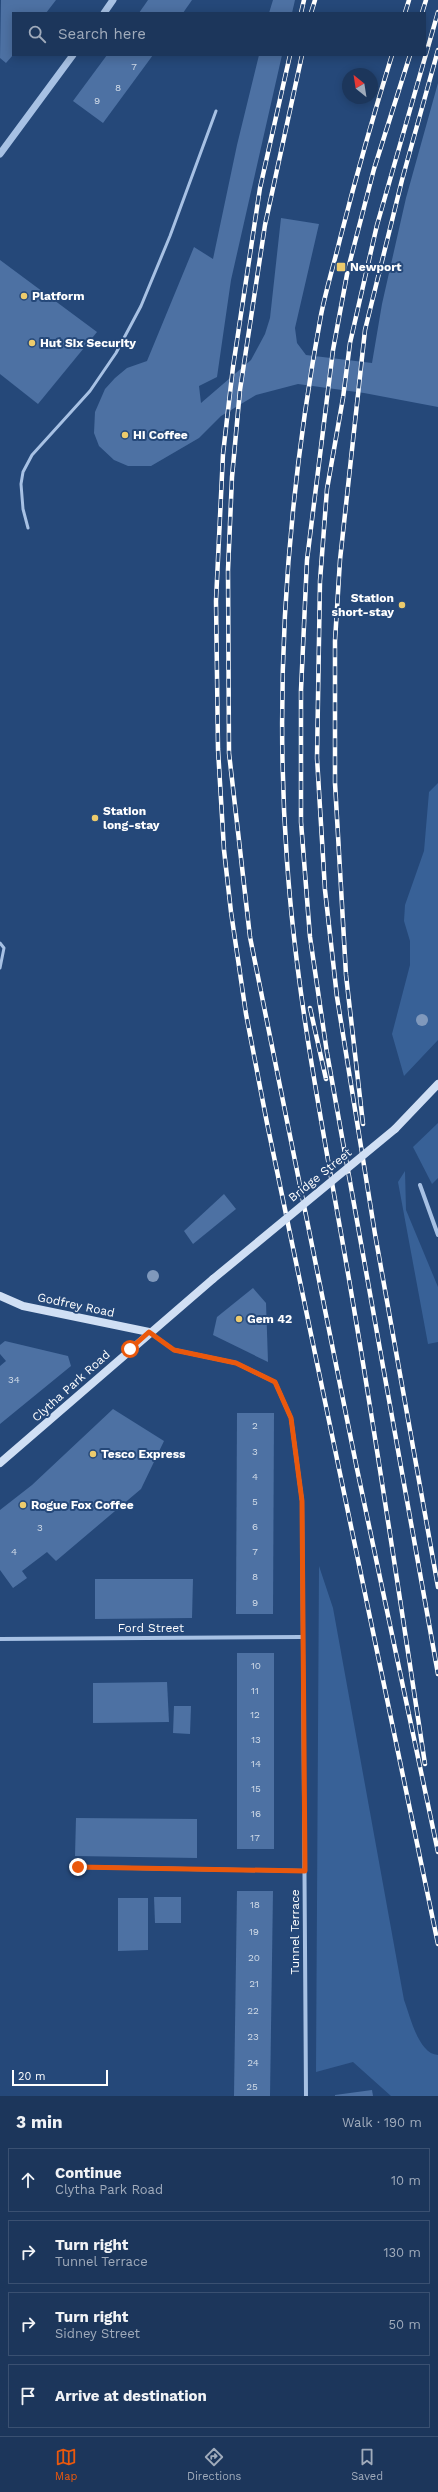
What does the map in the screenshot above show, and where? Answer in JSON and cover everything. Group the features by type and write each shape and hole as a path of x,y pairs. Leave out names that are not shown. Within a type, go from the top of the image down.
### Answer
{"main road":[{"name":"Bridge Street","path":"213,1279 395,1129 438,1084"},
{"name":"Clytha Park Road","path":"0,1463 149,1332 213,1279"},
{"name":"Godfrey Road","path":"0,1296 23,1306 149,1332"}],"street":[{"path":"105,12 112,1"},
{"path":"0,154 72,56"},
{"path":"420,1185 438,1235"},
{"name":"Tunnel Terrace","path":"149,1332 174,1350 236,1363 275,1382 291,1418 302,1501 306,2096"},
{"name":"Ford Street","path":"0,1639 302,1636"},
{"path":"78,1867 305,1871"}],"lane":[{"path":"28,528 21,490 23,472 32,455 90,391 123,340 140,306 170,236 216,111"},
{"path":"0,943 4,948 0,968"}],"shaded area":[{"path":"438,783 438,1040 404,1076 392,1034 410,965 410,941 404,921 405,905 424,851 429,792"},
{"path":"438,1123 438,1178 432,1184 413,1147"},
{"path":"405,1171 406,1210 438,1287 438,1342 428,1344 398,1182"},
{"path":"319,1566 333,1608 404,2000 412,2024 420,2041 431,2053 438,2055 438,2096 391,2096 353,2062 316,2072"}],"building":[{"path":"1,0 56,0 47,12 12,12 12,56 6,63 0,58"},
{"path":"148,0 192,0 184,12 140,12"},
{"path":"273,0 295,0 292,12 269,12"},
{"path":"106,56 152,56 103,123 73,101"},
{"path":"259,56 282,56 231,280 217,377 199,386 201,403 251,360 265,334 270,318 281,218 319,224 295,328 297,343 306,355 372,363 382,304 406,198 438,83 438,407 364,393 298,384 256,395 221,416 199,438 151,466 128,466 114,460 99,446 94,433 95,412 105,389 115,378 127,368 147,361 194,247 213,259 237,145"},
{"name":"Platform","path":"0,260 97,332 38,404 0,374"},
{"path":"224,1194 236,1209 193,1244 184,1231"},
{"path":"253,1288 266,1303 268,1362 213,1335 217,1317"},
{"path":"5,1341 68,1356 71,1366 0,1424 0,1366 6,1361 0,1354 0,1345"},
{"path":"113,1409 164,1441 141,1489 56,1561 47,1552 22,1571 27,1578 13,1588 0,1570 0,1510 32,1485"},
{"path":"237,1413 274,1413 273,1614 236,1614"},
{"path":"95,1579 193,1579 192,1618 95,1619"},
{"path":"237,1653 274,1653 274,1849 237,1849"},
{"path":"167,1682 169,1722 93,1723 93,1683"},
{"path":"174,1706 191,1706 190,1734 173,1733"},
{"path":"76,1818 197,1819 197,1858 75,1856"},
{"path":"237,1891 273,1891 270,2096 234,2096"},
{"path":"154,1897 181,1897 181,1923 155,1923"},
{"path":"118,1898 148,1898 148,1950 118,1951"},
{"path":"372,2090 373,2096 335,2096 335,2095"}],"railway":[{"path":"301,12 304,0"},
{"path":"311,12 315,0"},
{"path":"405,12 409,0"},
{"path":"422,12 426,0"},
{"path":"426,54 438,12"},
{"path":"363,1124 346,975 335,783 335,641 340,560 365,330 402,180 438,50"},
{"path":"290,56 260,188 233,367 223,454 216,601 218,749 224,850 231,912 246,1014 267,1123 438,1944"},
{"path":"302,56 265,225 240,390 232,477 228,570 229,753 250,937 357,1469 438,1852"},
{"path":"392,56 358,170 328,287 321,315 310,382 292,519 287,587 283,656 283,793 292,915 305,1023 371,1409 425,1764"},
{"path":"410,56 374,169 348,269 333,350 307,560 301,690 301,822 310,937 327,1053 438,1674"},
{"path":"425,56 377,225 350,343 343,398 327,489 320,581 317,758 325,890 337,997 375,1234 438,1587"},
{"path":"310,1008 326,1079"}],"place":[{"name":"Newport","path":"341,267"},
{"name":"Platform","path":"24,296"},
{"name":"Hut Six Security","path":"32,343"},
{"name":"Hi Coffee","path":"125,435"},
{"name":"Station short-stay","path":"402,605"},
{"name":"Station long-stay","path":"95,818"},
{"name":"Gem 42","path":"239,1319"},
{"name":"Tesco Express","path":"93,1454"},
{"name":"Rogue Fox Coffee","path":"23,1505"}],"route":[{"path":"78,1867 305,1871 302,1501 291,1418 275,1382 236,1363 200,1357 174,1350 149,1332 130,1349"}]}
